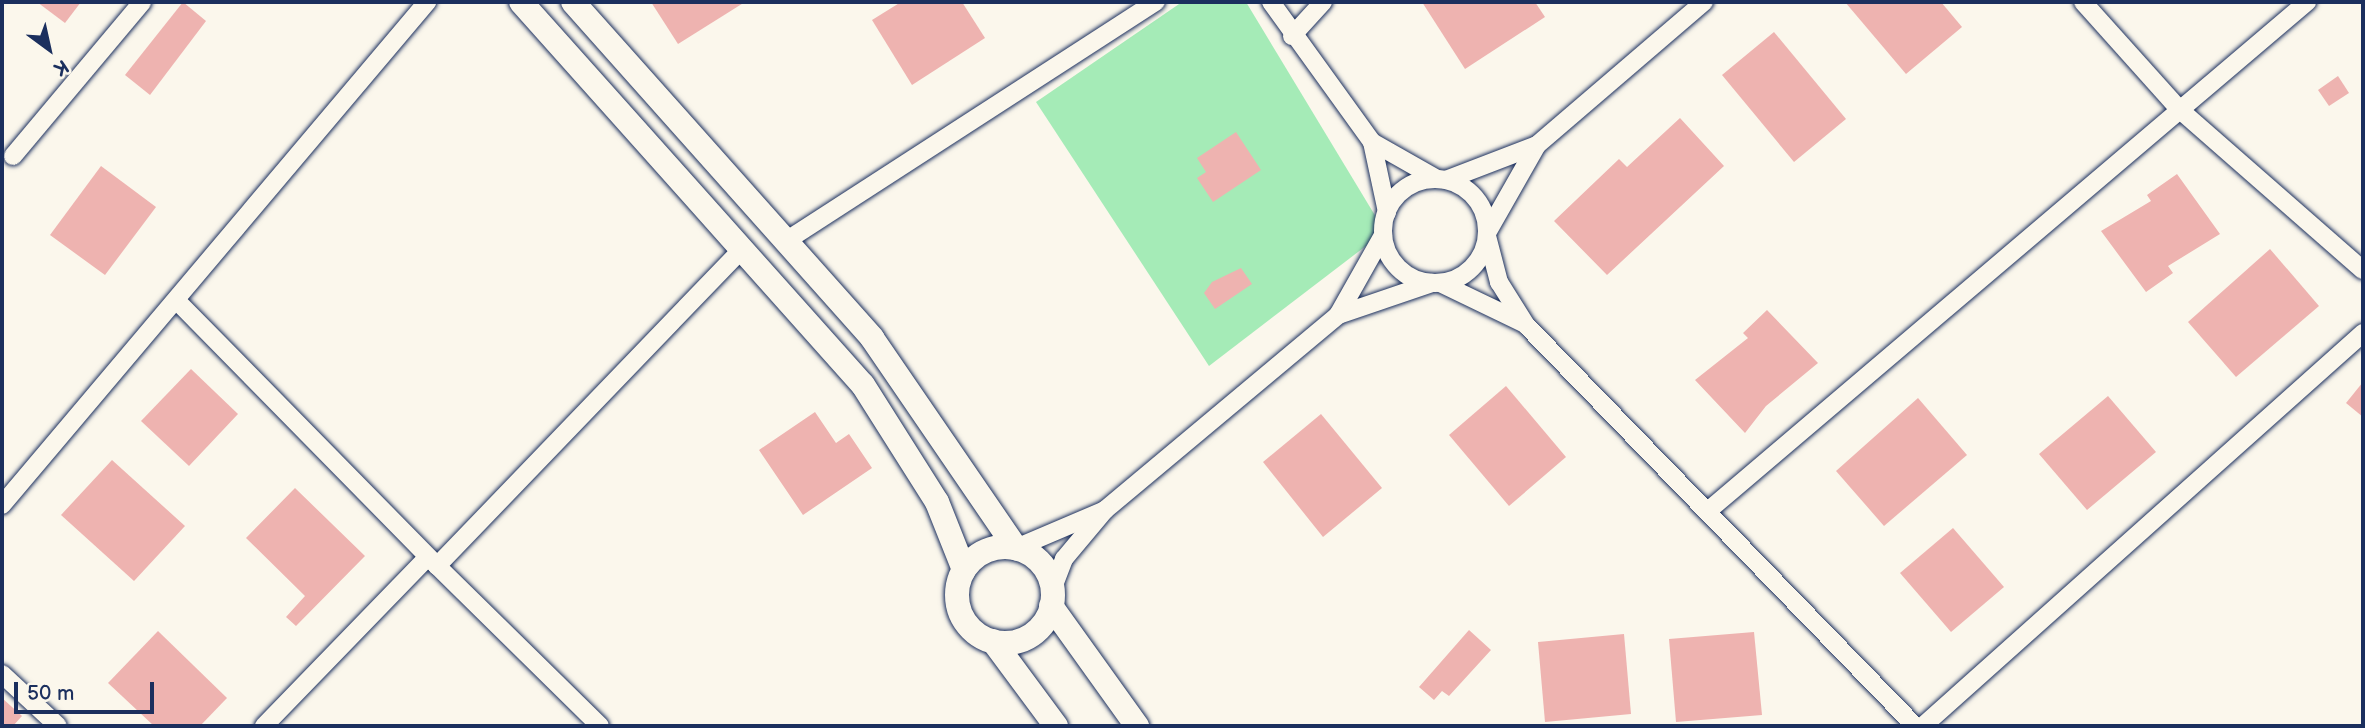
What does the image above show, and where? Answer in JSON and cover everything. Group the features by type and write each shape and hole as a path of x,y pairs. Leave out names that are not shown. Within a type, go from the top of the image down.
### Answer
{"main road":[{"path":"521,2 863,385 937,502 964,570"},
{"path":"573,2 789,239 872,338 1016,548 1041,564 1052,598 1137,726"},
{"path":"1016,548 987,551 964,570 958,585 961,614 993,641 1056,726"},
{"path":"993,641 1029,635 1052,598"}],"street":[{"path":"13,156 142,2"},
{"path":"2,505 427,2"},
{"path":"789,239 1156,2"},
{"path":"1271,2 1292,36 1372,142 1442,180 1482,206 1499,282 1525,325 1709,510 1915,726"},
{"path":"1292,36 1323,2"},
{"path":"1387,212 1414,183 1442,180 1537,145 1704,2"},
{"path":"2082,2 2180,110 2363,270"},
{"path":"1709,510 2307,2"},
{"path":"1052,598 1065,559 1105,510 1338,315 1383,235 1387,212 1372,142"},
{"path":"1338,315 1470,271 1537,145"},
{"path":"1383,235 1403,273 1436,283 1525,325"},
{"path":"264,726 433,561 741,250"},
{"path":"177,301 600,726"},
{"path":"1923,726 2363,333"},
{"path":"1016,548 1105,510"},
{"path":"2,674 58,726"}],"green space":[{"path":"1182,2 1246,2 1379,222 1375,239 1209,366 1036,102"}],"building":[{"path":"37,2 81,2 65,23"},
{"path":"183,2 206,21 150,95 125,75"},
{"path":"651,2 745,2 678,44"},
{"path":"901,2 962,2 985,38 912,85 872,20"},
{"path":"1422,2 1535,2 1545,17 1465,69"},
{"path":"1845,2 1941,2 1962,27 1906,74"},
{"path":"1774,32 1846,119 1794,162 1722,75"},
{"path":"2338,76 2349,93 2329,106 2318,90"},
{"path":"1680,118 1724,166 1607,275 1554,221 1619,159 1627,167"},
{"path":"1236,132 1261,170 1213,202 1197,178 1206,172 1197,158"},
{"path":"101,166 156,207 105,275 50,235"},
{"path":"2177,174 2220,234 2168,266 2173,273 2146,292 2101,231 2151,201 2147,195"},
{"path":"2270,249 2319,306 2236,377 2188,322"},
{"path":"1241,268 1252,284 1215,309 1204,293 1212,282"},
{"path":"1767,310 1818,363 1766,406 1745,433 1695,380 1748,338 1743,333"},
{"path":"191,369 238,414 189,466 141,421"},
{"path":"2363,382 2363,417 2346,403"},
{"path":"1506,386 1566,457 1509,506 1449,435"},
{"path":"2108,396 2156,452 2087,510 2039,454"},
{"path":"1918,398 1967,455 1884,526 1836,471"},
{"path":"815,412 836,443 849,434 872,468 803,515 759,450"},
{"path":"1321,414 1382,488 1323,537 1263,462"},
{"path":"112,460 185,526 134,581 61,515"},
{"path":"295,488 365,556 296,626 286,617 305,596 246,538"},
{"path":"1953,528 2004,587 1951,632 1900,573"},
{"path":"1469,630 1491,650 1449,696 1442,691 1434,700 1419,687"},
{"path":"158,631 227,698 200,726 154,726 108,683"},
{"path":"1754,632 1762,715 1676,722 1669,639"},
{"path":"1624,634 1631,714 1545,722 1538,642"},
{"path":"2,698 22,716 13,726 2,726"}]}
